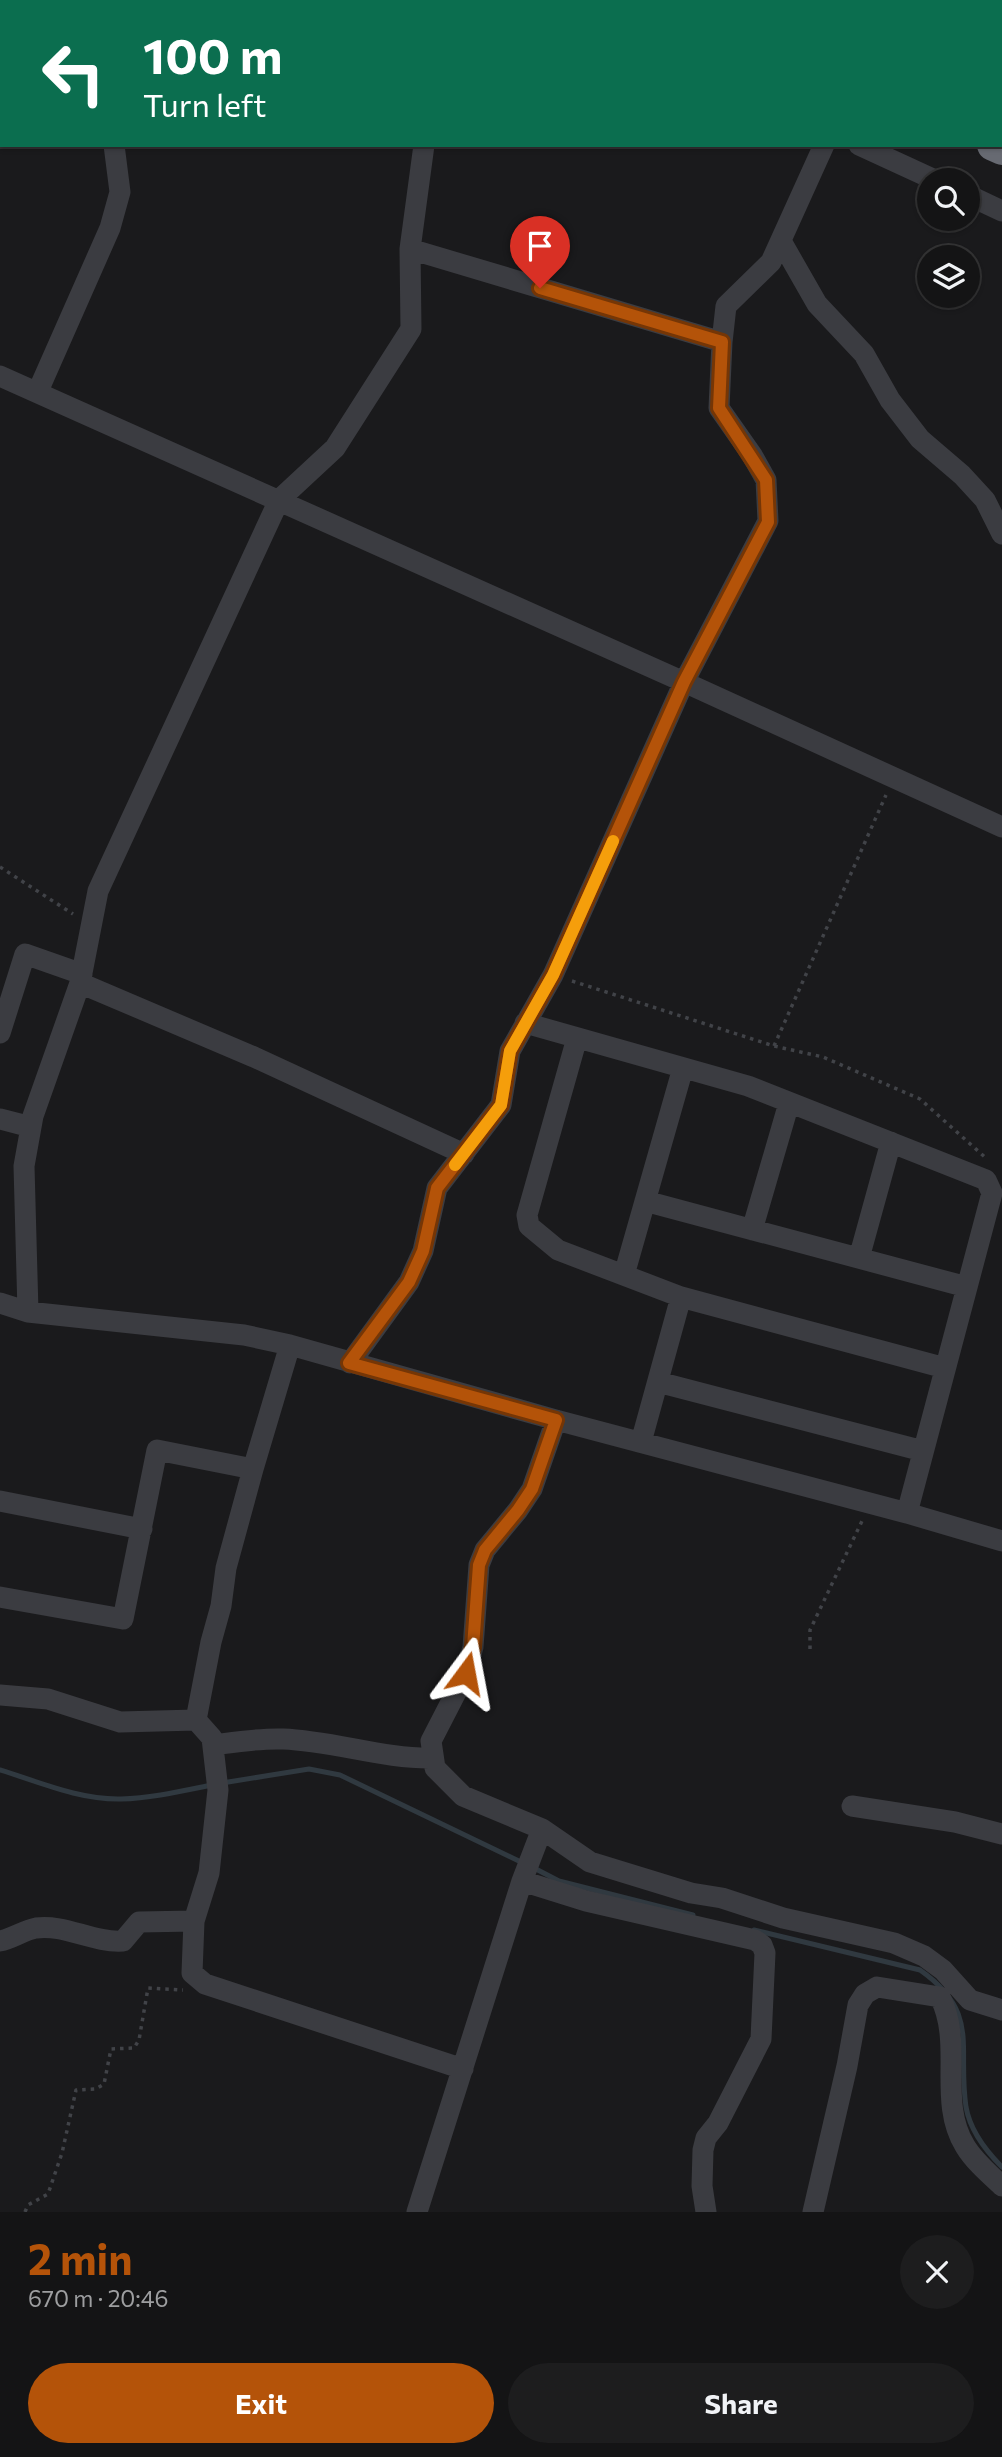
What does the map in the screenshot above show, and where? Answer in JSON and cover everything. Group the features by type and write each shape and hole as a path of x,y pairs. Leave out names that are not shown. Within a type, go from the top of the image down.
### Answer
{"street":[{"path":"38,391 110,228 120,192 114,147"},
{"path":"28,1312 24,1166 33,1116 81,979 98,891 279,500 335,448 411,329 410,249 424,147"},
{"path":"349,1363 409,1282 423,1251 437,1188 501,1105 510,1051 553,975 684,682 768,522 766,480 719,408 726,306 771,262 823,147"},
{"path":"863,147 917,172"},
{"path":"980,201 1002,211"},
{"path":"780,241 817,304 864,354 890,400 920,439 962,475 985,500 1002,534"},
{"path":"410,249 722,342"},
{"path":"0,376 1001,825"},
{"path":"0,1033 25,954 464,1154"},
{"path":"525,1023 747,1086 986,1180 992,1193 907,1513"},
{"path":"576,1038 527,1215 530,1226 558,1250 681,1297 946,1368"},
{"path":"624,1275 683,1068"},
{"path":"752,1230 789,1102"},
{"path":"0,1119 31,1127"},
{"path":"859,1258 891,1142"},
{"path":"645,1201 967,1287"},
{"path":"641,1442 681,1297"},
{"path":"0,1303 28,1312 244,1335 290,1345 1002,1541"},
{"path":"196,1720 221,1606 226,1568 290,1345"},
{"path":"658,1382 923,1451"},
{"path":"556,1420 532,1489 485,1550 479,1565 473,1647 466,1673 431,1741 435,1768 463,1796 590,1862 691,1893 722,1898 783,1918 894,1943 924,1956 943,1970 970,2000 1002,2010"},
{"path":"0,1597 123,1619 157,1450 253,1469"},
{"path":"0,1501 142,1529"},
{"path":"0,1695 48,1699 120,1722 196,1720 212,1738 217,1784 209,1873 194,1921 192,1973 205,1984 463,2069"},
{"path":"213,1745 284,1739 411,1759 433,1758"},
{"path":"852,1806 955,1822 1002,1834"},
{"path":"417,2212 539,1836"},
{"path":"524,1876 586,1900 755,1940 762,1945 765,1952 761,2039 718,2123 706,2137 702,2186 706,2212"},
{"path":"0,1941 35,1928 57,1930 107,1942 123,1941 139,1922 194,1921"},
{"path":"813,2212 847,2066 858,2005 865,1993 877,1987 940,1997 951,2030 951,2106 956,2124 964,2145 1002,2186"},
{"path":"945,2008 963,1992"}],"path":[{"path":"774,1046 894,777"},
{"path":"0,867 92,927"},
{"path":"553,975 774,1046 823,1057 920,1100 994,1163"},
{"path":"810,1649 810,1630 870,1503"},
{"path":"25,2212 28,2205 48,2194 62,2153 76,2090 96,2089 104,2084 111,2049 134,2049 139,2040 148,1988 182,1991 198,1978"}],"waterway":[{"path":"222,1783 309,1769 340,1775 523,1863"},
{"path":"0,1770 60,1789 106,1799 167,1794 212,1785"},
{"path":"532,1867 559,1881 693,1915"},
{"path":"754,1930 920,1970 939,1986 952,2001 959,2016 964,2048 964,2085 968,2116 980,2140 1002,2167"}],"slow traffic":[{"path":"455,1165 501,1105 510,1051 553,975 613,841"}],"route":[{"path":"466,1673 473,1647 479,1565 485,1550 532,1489 556,1420 349,1363 409,1282 423,1251 437,1188 501,1105 510,1051 553,975 684,682 768,522 766,480 719,408 722,342 540,288"}]}
